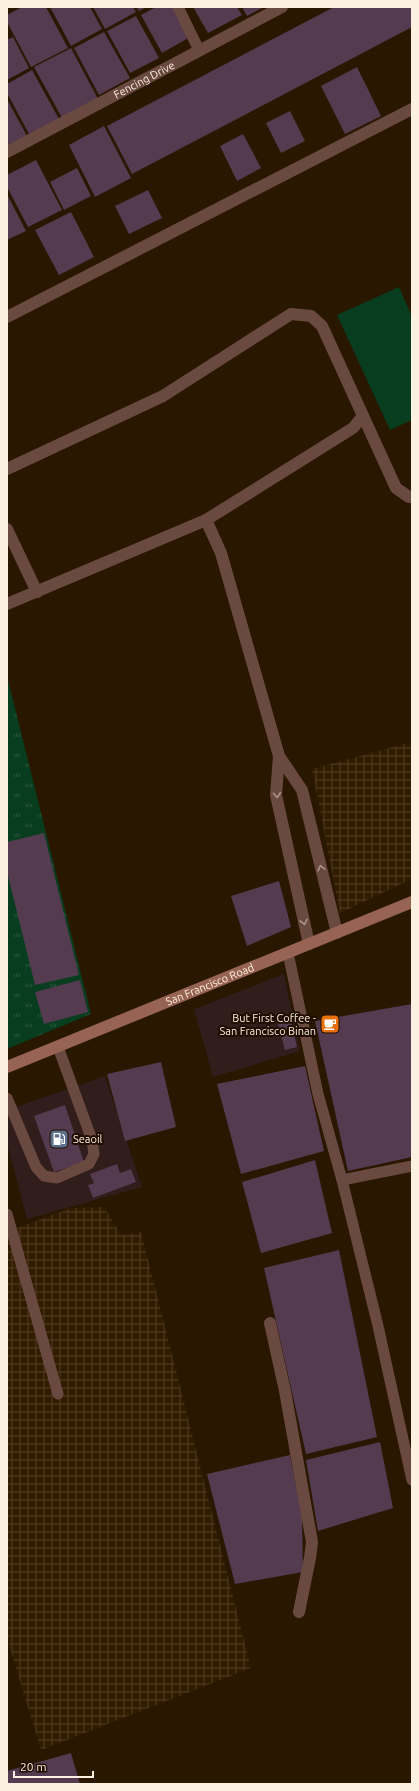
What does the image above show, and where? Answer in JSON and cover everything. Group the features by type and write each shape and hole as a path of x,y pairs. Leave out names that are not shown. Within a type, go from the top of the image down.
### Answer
{"main road":[{"name":"San Francisco Road","path":"7,1067 412,902"}],"street":[{"name":"Fencing Drive","path":"7,152 282,7"},
{"path":"7,317 412,109"},
{"path":"7,469 163,396 291,314 311,316 322,326 396,488 409,497 412,497"},
{"path":"7,604 206,520 353,428 363,416"},
{"path":"206,520 221,553 279,756 302,790 337,933"},
{"path":"7,529 37,592"},
{"path":"279,756 276,794 309,944"},
{"path":"270,1323 285,1391 312,1542 299,1612"}],"lane":[{"path":"178,7 199,50"},
{"path":"288,953 318,1094 342,1180 378,1326 412,1480"},
{"path":"7,1098 36,1166 44,1176 57,1178 89,1164 94,1154 92,1140 58,1047"},
{"path":"342,1180 412,1166"},
{"path":"7,1214 58,1394"}],"shaded area":[{"path":"412,742 412,879 340,913 312,769"},
{"path":"284,974 300,1051 213,1077 194,1009"},
{"path":"105,1076 142,1187 27,1219 7,1143 7,1110"},
{"path":"104,1207 121,1235 141,1232 251,1668 41,1750 7,1638 7,1232 71,1208"}],"green space":[{"path":"399,287 412,317 412,420 390,430 337,315"},
{"path":"7,676 91,1014 7,1049"}],"building":[{"path":"22,7 46,7 68,48 31,67 7,22 7,15"},
{"path":"50,7 90,7 102,29 71,46"},
{"path":"93,7 133,7 136,12 105,29"},
{"path":"136,7 147,7 139,11"},
{"path":"156,7 174,7 190,37 162,53 141,15"},
{"path":"193,7 237,7 242,15 208,33"},
{"path":"242,7 264,7 247,16"},
{"path":"334,7 412,7 412,27 132,174 107,126"},
{"path":"136,16 159,58 130,73 107,31"},
{"path":"104,32 130,78 99,95 74,48"},
{"path":"13,37 29,68 7,80 7,40"},
{"path":"71,48 98,99 62,118 34,67"},
{"path":"357,67 381,116 345,134 321,86"},
{"path":"32,70 59,119 29,134 7,93 7,84"},
{"path":"7,99 27,136 7,146"},
{"path":"290,111 305,141 281,153 266,123"},
{"path":"104,126 131,178 95,197 69,145"},
{"path":"243,134 261,168 237,181 220,146"},
{"path":"36,160 62,210 28,227 7,187 7,175"},
{"path":"77,168 91,196 64,210 50,182"},
{"path":"148,190 162,218 129,234 115,206"},
{"path":"7,194 26,231 7,240"},
{"path":"71,212 94,257 59,275 35,230"},
{"path":"44,833 79,975 35,985 7,872 7,842"},
{"path":"279,881 291,927 247,946 231,896"},
{"path":"80,980 88,1012 44,1024 35,992"},
{"path":"412,1004 412,1157 348,1171 315,1021"},
{"path":"291,1021 297,1047 285,1050 278,1024"},
{"path":"161,1062 176,1127 125,1141 107,1074"},
{"path":"305,1066 324,1151 241,1174 217,1084"},
{"name":"Seaoil","path":"65,1105 84,1162 54,1172 34,1116"},
{"path":"315,1160 332,1233 261,1253 242,1182"},
{"path":"117,1164 120,1173 131,1169 136,1182 93,1198 88,1185 94,1183 90,1174"},
{"path":"339,1250 377,1437 306,1454 264,1268"},
{"path":"380,1442 393,1508 318,1531 306,1460"},
{"path":"290,1455 302,1516 303,1572 235,1584 207,1474"},
{"path":"71,1753 80,1784 7,1784 7,1771"}],"place":[{"name":"But First Coffee - San Francisco Binan","path":"330,1024"},
{"name":"Seaoil","path":"59,1139"}]}
